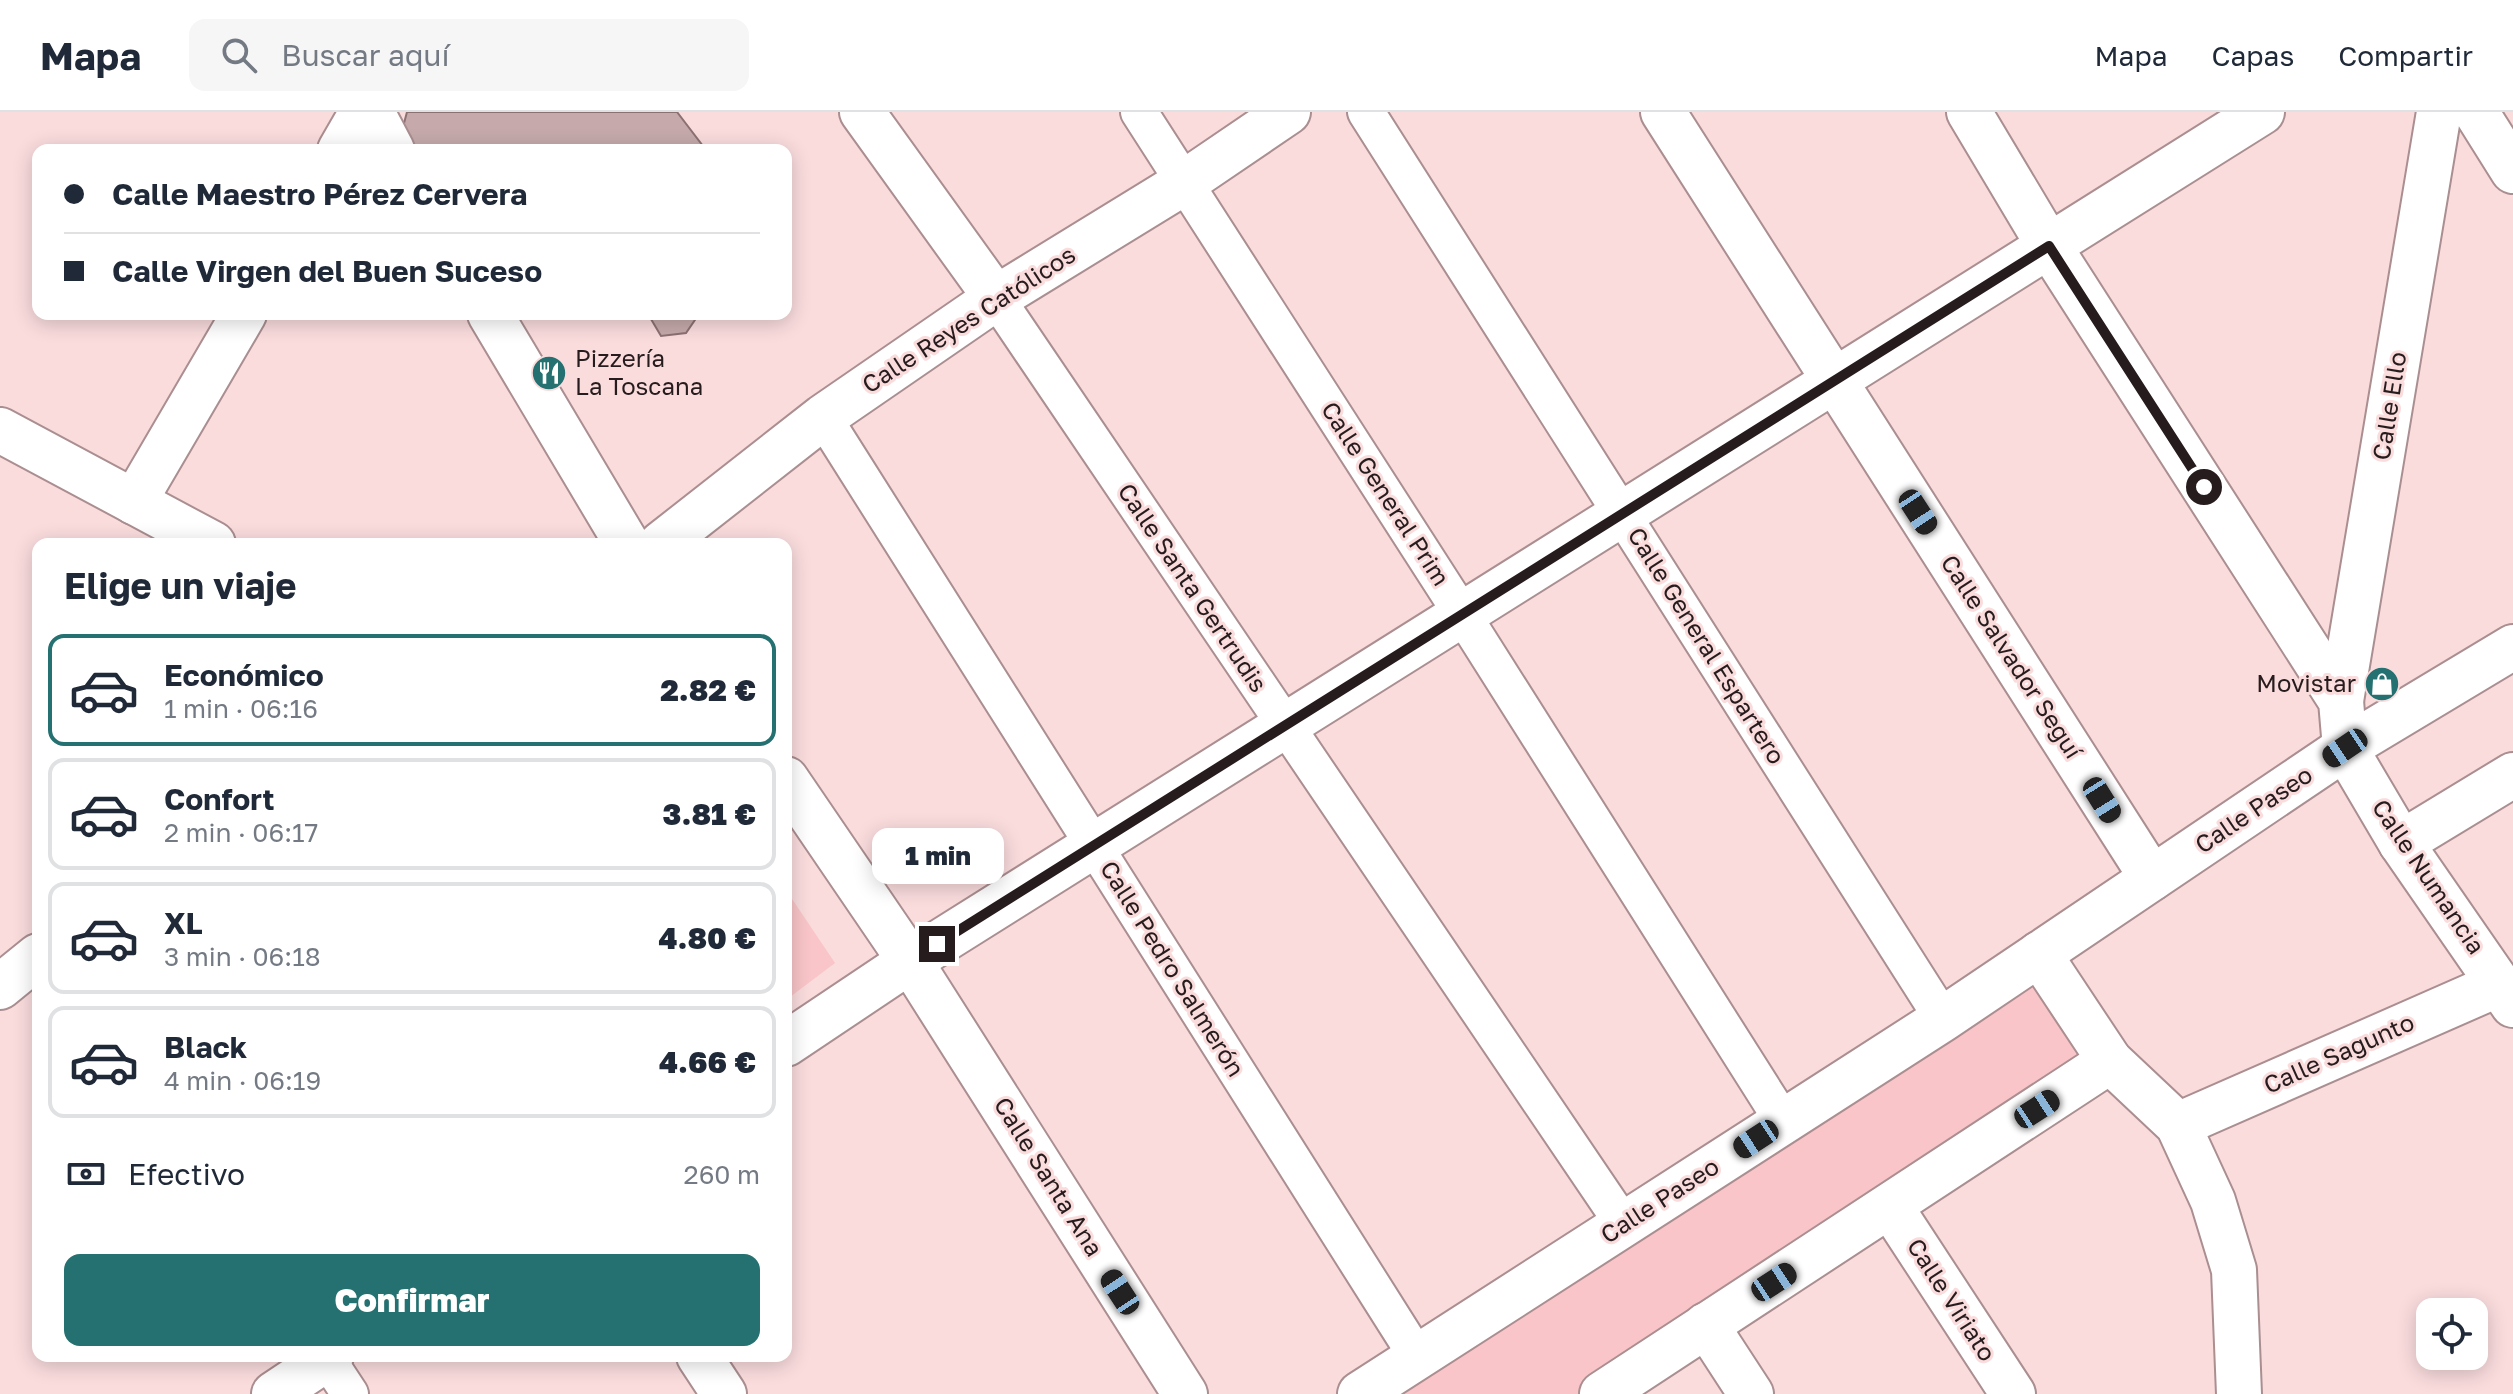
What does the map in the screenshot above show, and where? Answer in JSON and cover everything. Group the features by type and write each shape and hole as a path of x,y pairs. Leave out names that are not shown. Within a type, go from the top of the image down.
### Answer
{"street":[{"path":"343,144 362,112"},
{"path":"372,112 389,144"},
{"name":"Calle Santa Gertrudis","path":"862,112 996,298 1624,1225"},
{"name":"Calle General Prim","path":"1139,112 1783,1121"},
{"name":"Calle Reyes Católicos","path":"669,538 823,417 996,298 1185,182 1288,112"},
{"name":"Calle General Espartero","path":"1366,112 1943,1019"},
{"name":"Calle Salvador Seguí","path":"1663,112 2152,878"},
{"path":"1969,112 2049,246 2341,701 2345,748"},
{"path":"792,1040 910,961 2262,112"},
{"name":"Calle Ello","path":"2341,701 2439,112"},
{"path":"2476,112 2513,171"},
{"path":"134,502 240,320"},
{"path":"494,320 623,538"},
{"name":"Calle Pedro Salmerón","path":"823,417 1418,1358"},
{"path":"0,430 202,538"},
{"name":"Calle Paseo","path":"1360,1394 1943,1019 2345,748 2513,647"},
{"name":"Calle Numancia","path":"2345,748 2401,843 2506,994"},
{"path":"2401,843 2513,775"},
{"name":"Calle Santa Ana","path":"792,788 910,961 1185,1394"},
{"path":"2039,954 2110,1061 2178,1125 2213,1201 2234,1270 2239,1394"},
{"path":"0,987 32,961"},
{"name":"Calle Sagunto","path":"2178,1125 2506,994"},
{"path":"1602,1394 2110,1061"},
{"name":"Calle Viriato","path":"1890,1206 2013,1394"},
{"path":"1706,1325 1751,1394"},
{"path":"703,1362 724,1394"},
{"path":"274,1394 333,1366"}],"shaded area":[{"path":"792,899 835,963 792,995"},
{"path":"2039,954 2110,1061 1602,1394 1360,1394"}],"building":[{"path":"407,112 677,112 701,144 401,144"},
{"path":"652,320 695,320 686,333 661,336"}],"place":[{"name":"Pizzería La Toscana","path":"549,373"},
{"name":"Movistar","path":"2382,684"}],"route":[{"path":"937,944 2049,246 2204,487"}]}
